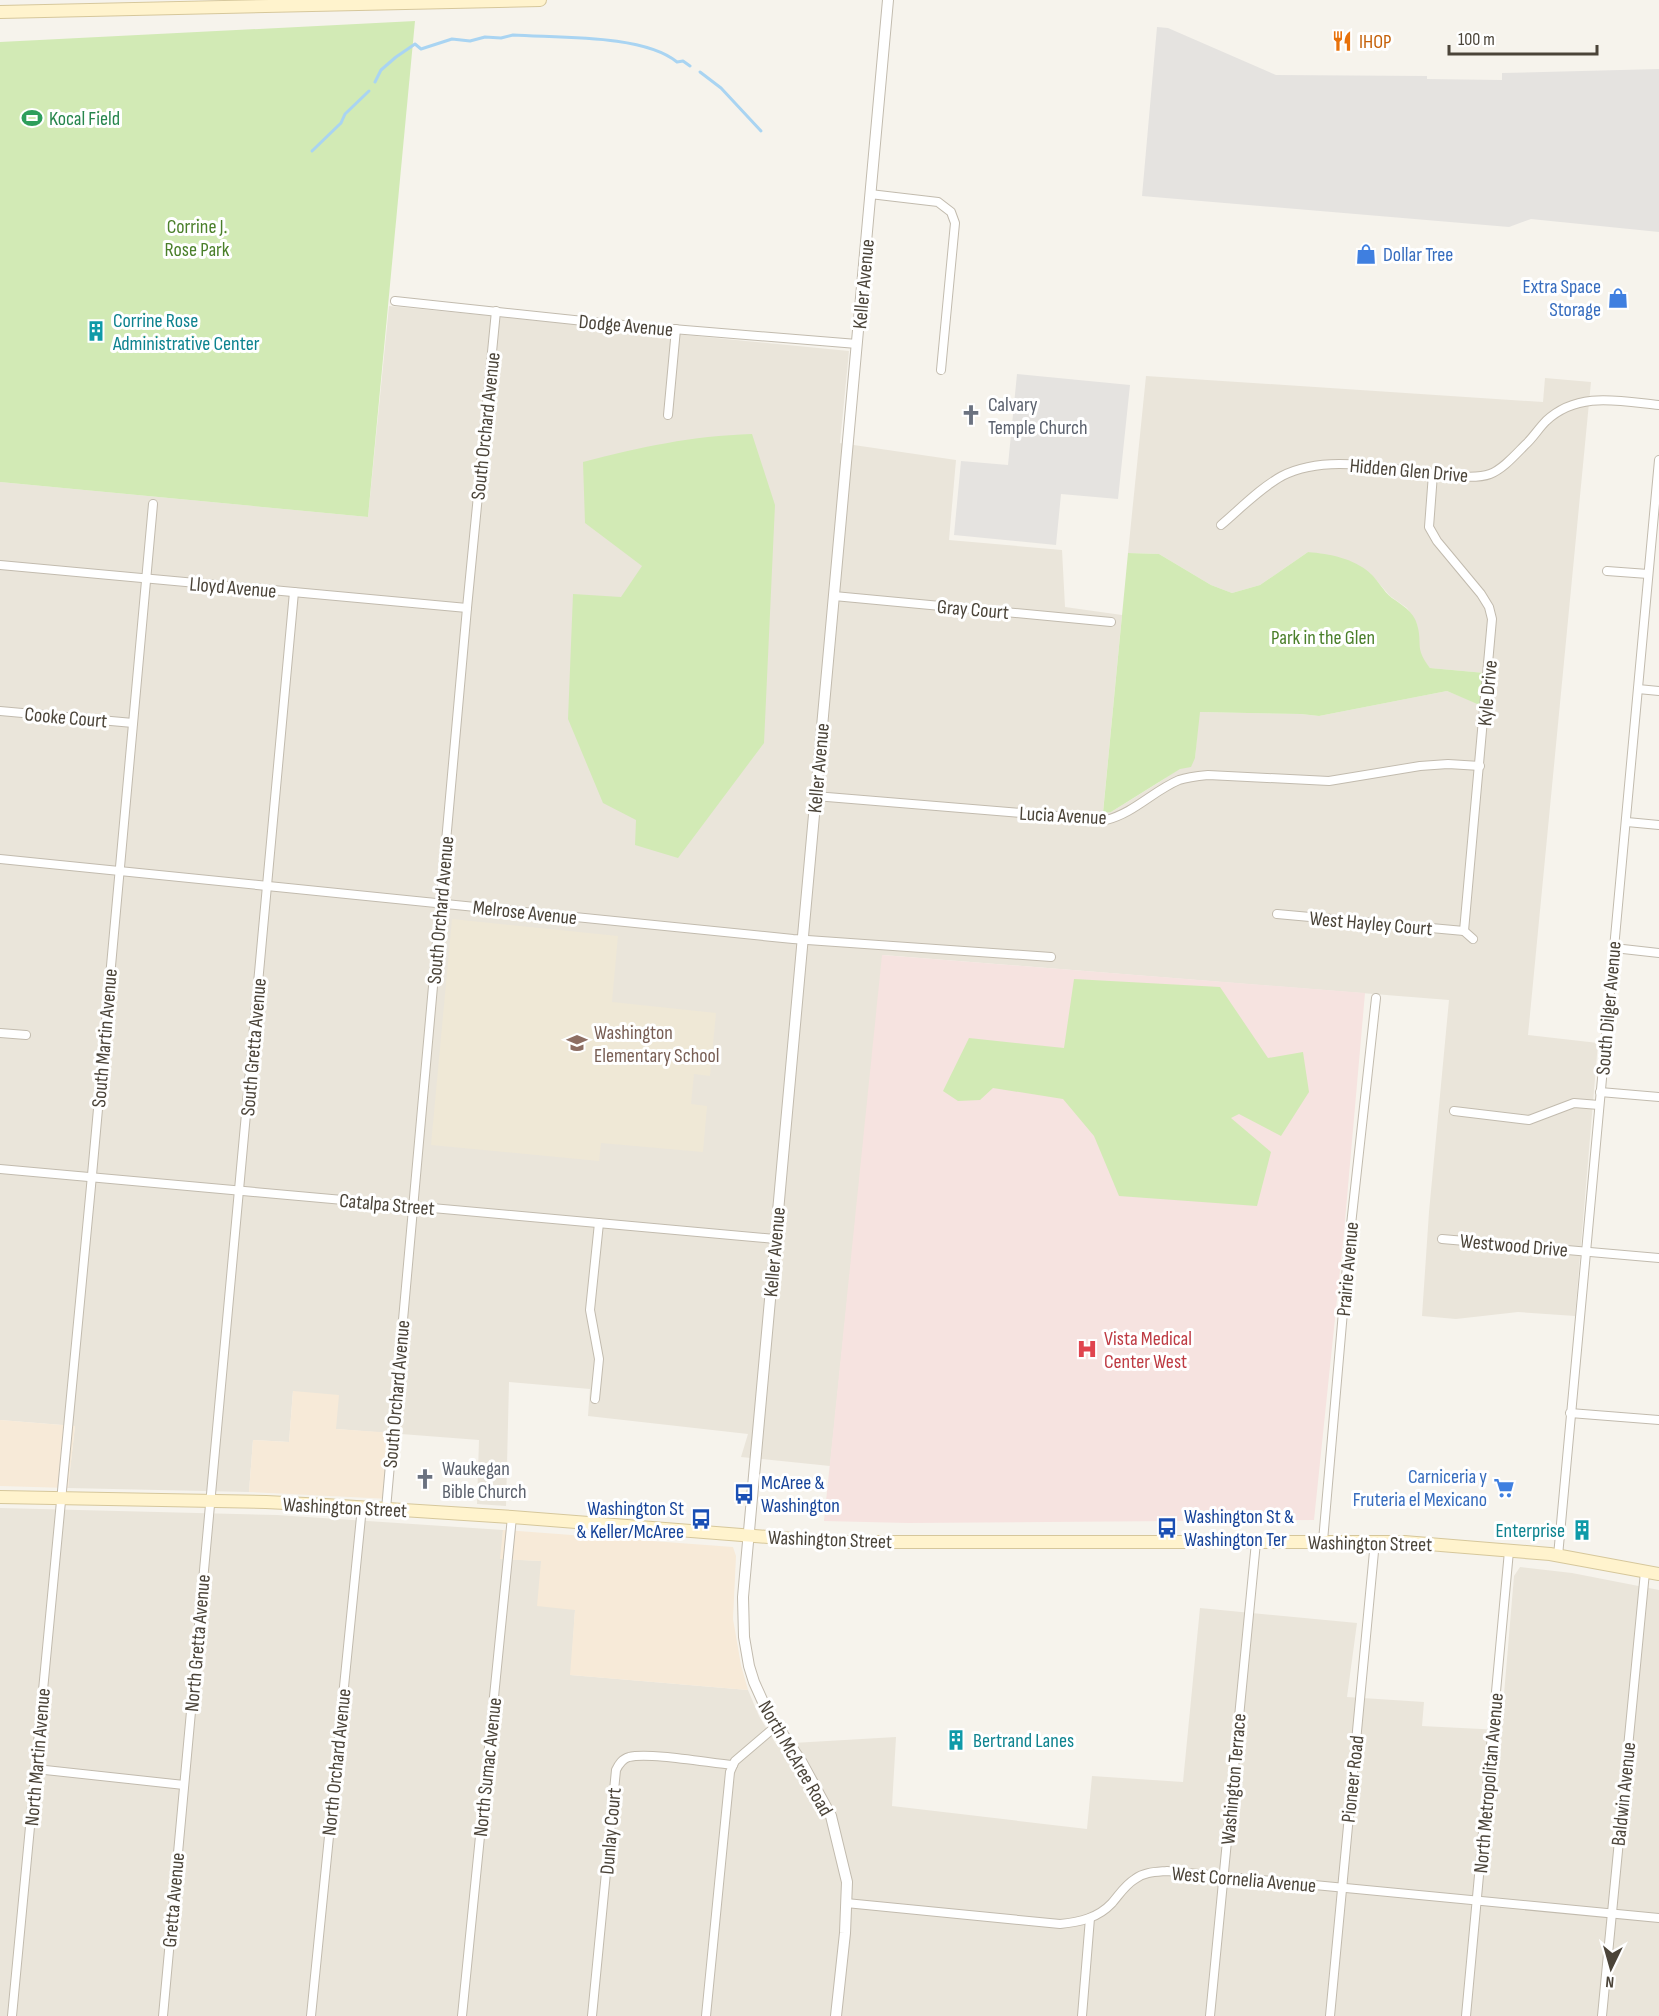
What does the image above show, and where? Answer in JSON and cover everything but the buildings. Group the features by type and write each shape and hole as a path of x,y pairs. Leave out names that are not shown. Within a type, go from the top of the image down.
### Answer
{"main road":[{"path":"0,12 540,0"},
{"name":"Washington Street","path":"0,1497 211,1501 362,1507 831,1542 1323,1541 1466,1546 1558,1556 1659,1574"}],"street":[{"name":"Keller Avenue","path":"748,1536 888,0"},
{"path":"870,194 938,202 951,212 955,223 941,370"},
{"name":"Dodge Avenue","path":"395,301 676,329 857,344"},
{"name":"South Orchard Avenue","path":"386,1509 496,311"},
{"path":"668,416 676,329"},
{"name":"Hidden Glen Drive","path":"1221,525 1272,483 1303,468 1341,465 1433,474 1482,476 1501,468 1529,442 1546,421 1566,407 1579,402 1598,400 1659,405"},
{"name":"South Dilger Avenue","path":"1558,1556 1659,460"},
{"name":"Kyle Drive","path":"1433,474 1429,527 1437,541 1481,594 1489,607 1492,619 1464,931"},
{"name":"South Martin Avenue","path":"62,1498 153,504"},
{"name":"Lloyd Avenue","path":"0,565 467,608"},
{"path":"1607,571 1648,574"},
{"name":"South Gretta Avenue","path":"211,1501 294,592"},
{"name":"Gray Court","path":"834,596 1111,622"},
{"path":"1638,689 1659,691"},
{"name":"Cooke Court","path":"0,711 133,723"},
{"name":"Lucia Avenue","path":"815,796 1106,820 1128,812 1178,780 1191,777 1208,775 1329,781 1420,766 1448,764 1480,766"},
{"path":"1627,822 1659,825"},
{"name":"Melrose Avenue","path":"0,859 802,940 1051,957"},
{"name":"West Hayley Court","path":"1277,914 1464,931"},
{"path":"1464,931 1473,939"},
{"path":"1614,948 1659,952"},
{"name":"Prairie Avenue","path":"1323,1541 1349,1243 1376,998"},
{"path":"0,1033 26,1035"},
{"path":"1600,1092 1659,1097"},
{"path":"1454,1111 1529,1120 1574,1103 1599,1105"},
{"name":"Catalpa Street","path":"0,1169 775,1239"},
{"path":"596,1399 599,1359 590,1310 599,1223"},
{"name":"Westwood Drive","path":"1442,1239 1659,1258"},
{"path":"1570,1413 1659,1420"},
{"name":"North Martin Avenue","path":"12,2016 57,1526 62,1498"},
{"name":"North Gretta Avenue","path":"184,1785 211,1501"},
{"name":"North Orchard Avenue","path":"311,2016 362,1507"},
{"name":"North Sumac Avenue","path":"462,2016 512,1517"},
{"name":"North McAree Road","path":"748,1536 742,1610 747,1656 754,1682 776,1726 801,1761 831,1816 847,1882 836,2016"},
{"name":"Washington Terrace","path":"1210,2016 1256,1542"},
{"name":"Pioneer Road","path":"1330,2016 1375,1542"},
{"name":"North Metropolitan Avenue","path":"1466,2016 1509,1551"},
{"name":"Baldwin Avenue","path":"1602,2016 1645,1572"},
{"path":"706,2016 730,1772 735,1761 776,1726"},
{"name":"Dunlay Court","path":"592,2016 616,1770 628,1757 649,1756 733,1765"},
{"path":"36,1769 184,1785"},
{"name":"Gretta Avenue","path":"163,2016 184,1785"},
{"name":"West Cornelia Avenue","path":"846,1903 1060,1924 1090,1918 1109,1905 1135,1878 1147,1873 1167,1871 1659,1918"},
{"path":"1082,2016 1090,1918"}],"shaded area":[{"path":"1157,27 1168,28 1276,75 1427,76 1427,79 1502,80 1502,73 1659,69 1659,232 1531,219 1509,227 1142,196"},
{"path":"389,306 849,351 840,443 956,460 949,540 1062,550 1065,607 1122,615 1103,812 1111,812 1195,758 1199,712 1319,716 1447,691 1482,705 1485,673 1430,668 1420,656 1417,624 1407,608 1390,596 1370,573 1308,552 1260,585 1232,593 1211,585 1159,554 1128,553 1146,376 1543,402 1545,378 1591,382 1528,1035 1598,1043 1575,1316 1518,1312 1456,1319 1422,1316 1429,1212 1449,1000 883,955 830,1466 741,1457 748,1434 588,1416 590,1389 509,1382 506,1506 477,1504 479,1440 336,1429 293,1391 289,1442 253,1440 249,1492 68,1488 75,1426 0,1420 0,482 368,517"},
{"path":"1017,374 1130,385 1118,499 1061,494 1056,545 954,535 961,461 1008,465"},
{"name":"Washington Elementary School","path":"452,919 618,936 612,1002 716,1013 710,1076 694,1074 691,1104 707,1106 703,1152 601,1143 599,1161 431,1145"},
{"name":"Vista Medical Center West","path":"882,955 1365,993 1344,1232 1314,1520 908,1523 824,1521"},
{"path":"293,1391 339,1395 336,1429 395,1433 390,1499 249,1492 253,1440 289,1442"},
{"path":"0,1420 75,1426 68,1488 0,1486"},
{"path":"0,1508 277,1515 503,1530 501,1559 541,1561 575,1610 571,1675 748,1690 759,1716 776,1744 896,1737 892,1806 1087,1829 1092,1776 1183,1782 1200,1608 1357,1623 1347,1697 1424,1702 1422,1726 1501,1730 1514,1576 1520,1567 1572,1573 1659,1590 1659,2016 0,2016"},
{"path":"503,1530 733,1547 736,1556 733,1619 748,1690 570,1675 575,1610 537,1606 541,1561 500,1559"}],"green space":[{"name":"Corrine J. Rose Park","path":"415,21 368,517 0,482 0,42"},
{"path":"752,434 775,505 764,743 678,858 635,845 636,820 603,803 568,719 573,594 621,597 642,566 585,523 583,462 666,443"},
{"name":"Park in the Glen","path":"1308,552 1341,558 1370,573 1389,595 1413,615 1419,631 1420,650 1430,668 1485,673 1482,706 1447,691 1319,716 1200,712 1195,758 1191,767 1180,769 1111,812 1103,813 1128,553 1159,554 1211,585 1232,593 1260,585"},
{"path":"1074,979 1220,987 1268,1058 1303,1052 1309,1092 1281,1136 1239,1114 1231,1118 1271,1152 1257,1206 1119,1196 1094,1136 1063,1099 993,1088 980,1100 958,1101 943,1091 969,1038 1064,1048"}],"waterway":[{"path":"375,82 381,70 415,44 421,49 452,39 470,41 485,37 501,38 513,35 575,37 622,42 643,46 677,62 683,61 690,66"},
{"path":"700,72 721,88 761,131"},
{"path":"312,151 369,91"}],"place":[{"name":"IHOP","path":"1342,41"},
{"name":"Kocal Field","path":"32,118"},
{"name":"Dollar Tree","path":"1366,254"},
{"name":"Extra Space Storage","path":"1618,298"},
{"name":"Corrine Rose Administrative Center","path":"96,331"},
{"name":"Calvary Temple Church","path":"971,415"},
{"name":"Washington Elementary School","path":"577,1043"},
{"name":"Vista Medical Center West","path":"1087,1349"},
{"name":"Waukegan Bible Church","path":"425,1479"},
{"name":"Carniceria y Fruteria el Mexicano","path":"1504,1488"},
{"name":"McAree & Washington","path":"744,1494"},
{"name":"Washington St & Keller/McAree","path":"701,1519"},
{"name":"Washington St & Washington Ter","path":"1167,1528"},
{"name":"Enterprise","path":"1582,1530"},
{"name":"Bertrand Lanes","path":"956,1740"}]}
